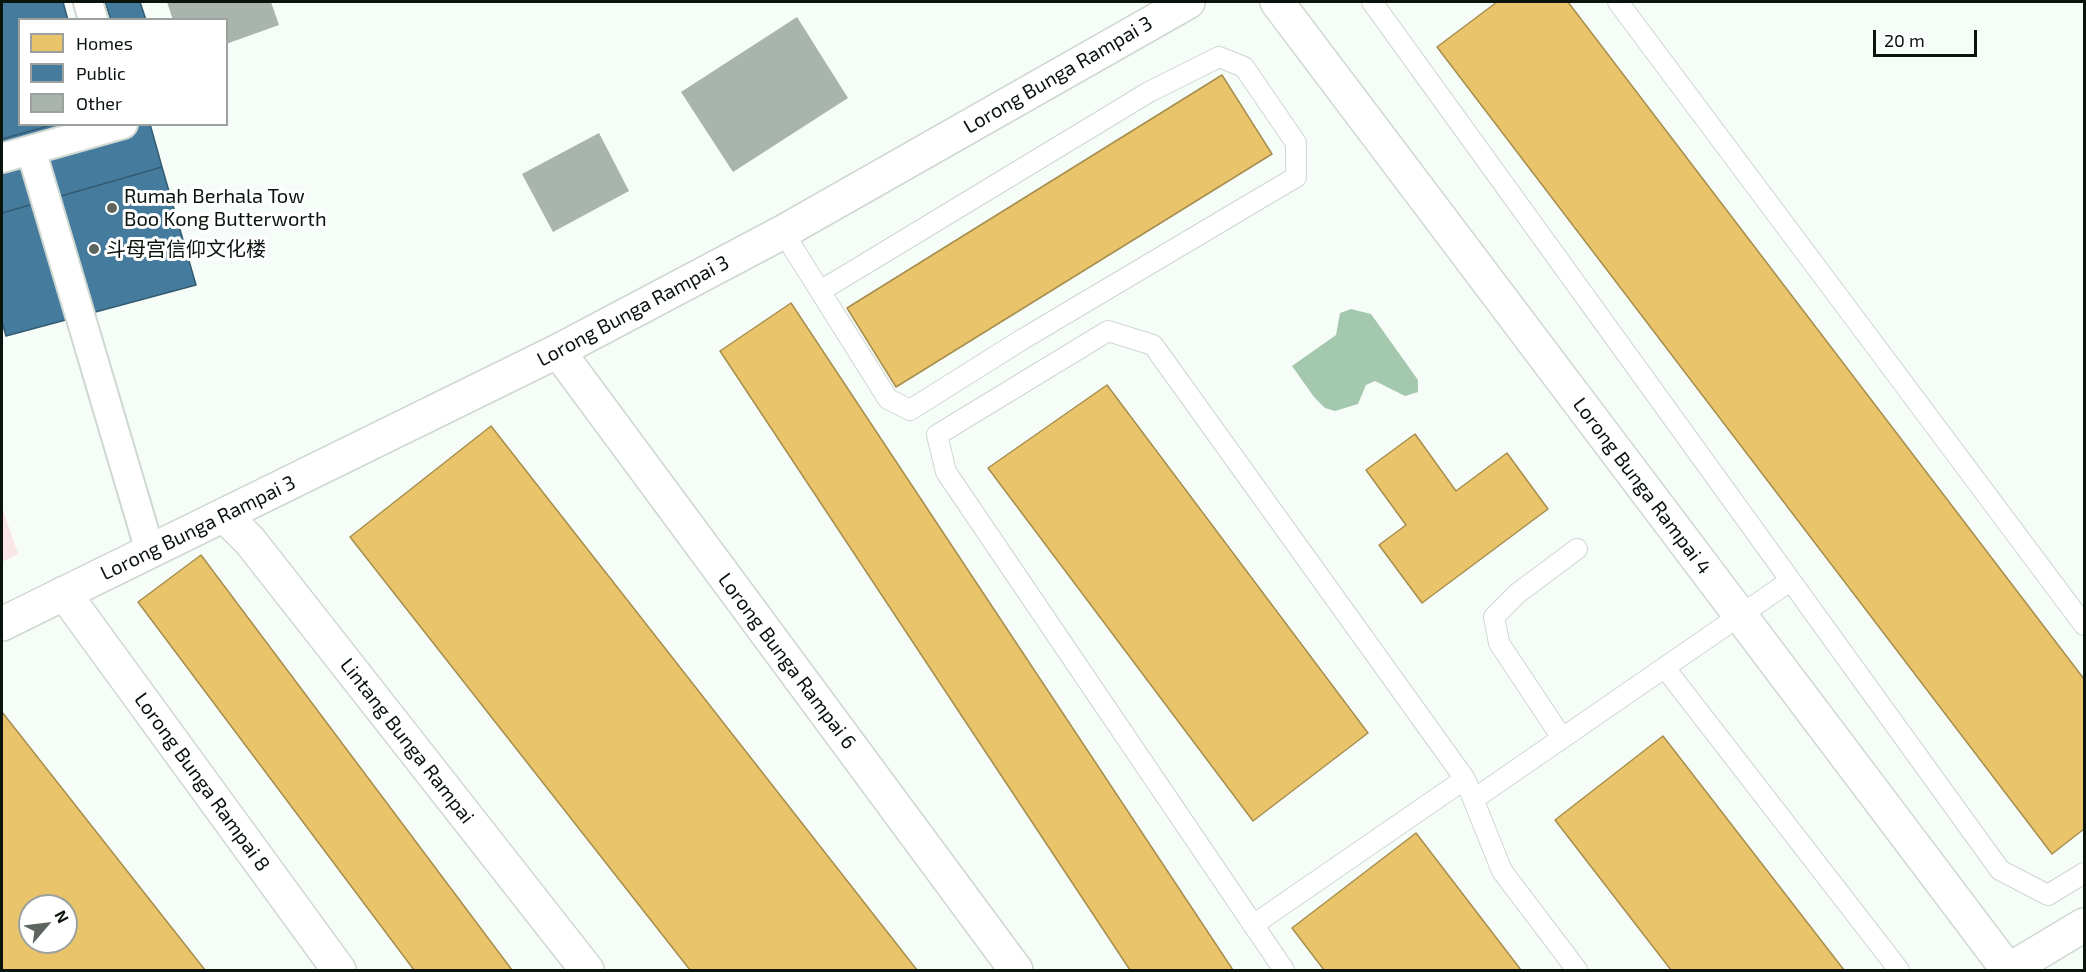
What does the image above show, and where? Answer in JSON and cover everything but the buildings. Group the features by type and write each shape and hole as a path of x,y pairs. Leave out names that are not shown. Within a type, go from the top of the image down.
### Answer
{"street":[{"path":"88,2 92,18"},
{"name":"Lorong Bunga Rampai 3","path":"2,624 558,351 783,232 1188,2"},
{"name":"Lorong Bunga Rampai 4","path":"1277,2 2008,970"},
{"path":"2,158 116,126"},
{"path":"31,150 150,551"},
{"name":"Lorong Bunga Rampai 6","path":"558,351 1016,970"},
{"name":"Lintang Bunga Rampai","path":"224,515 250,541 587,970"},
{"name":"Lorong Bunga Rampai 8","path":"64,593 339,970"},
{"path":"2008,970 2085,925"}],"lane":[{"path":"1372,2 2000,870 2048,895 2085,873"},
{"path":"1618,2 2085,625"},
{"path":"783,232 822,290 888,399 910,410 1023,339 1296,177 1296,143 1244,68 1219,57 1138,98 822,290"},
{"path":"1284,970 946,472 937,435 1108,331 1153,345 1465,779 1502,871 1577,970"},
{"path":"1562,738 1499,643 1494,617 1518,593 1577,549"},
{"path":"1474,799 1790,581"},
{"path":"1665,668 1899,970"},
{"path":"1253,925 1465,779"}],"shaded area":[{"path":"1351,309 1371,314 1418,380 1418,392 1405,396 1375,381 1366,385 1358,404 1335,411 1325,408 1314,397 1292,366 1336,335 1340,313"},
{"path":"2,507 18,554 2,562"}],"place":[{"name":"Rumah Berhala Tow Boo Kong Butterworth","path":"112,208"},
{"name":"斗母宫信仰文化楼","path":"94,249"}]}
